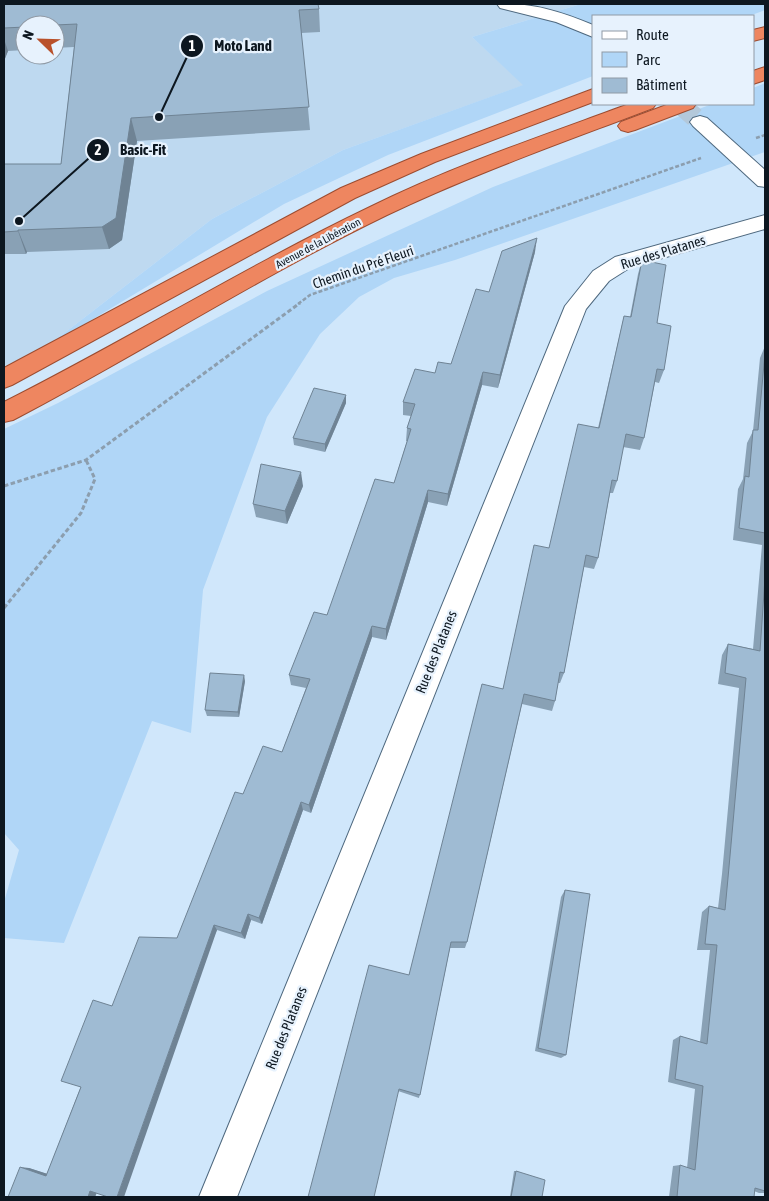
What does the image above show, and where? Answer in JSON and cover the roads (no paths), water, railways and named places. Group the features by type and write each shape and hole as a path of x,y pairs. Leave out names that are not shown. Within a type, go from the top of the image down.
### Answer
{"highway":[{"path":"4,378 121,317 256,241 355,190 441,152 592,96"},
{"name":"Avenue de la Libération","path":"4,412 70,379 343,228 446,182 643,105"},
{"path":"280,262 683,105"}],"street":[{"path":"506,4 562,18 592,32"},
{"path":"700,122 765,181"},
{"name":"Rue des Platanes","path":"218,1197 576,306 601,276 623,262 765,222"}],"tunnel":[{"path":"681,105 700,122"}],"place":[{"name":"Moto Land","path":"159,117"},
{"name":"Basic-Fit","path":"19,221"}]}
